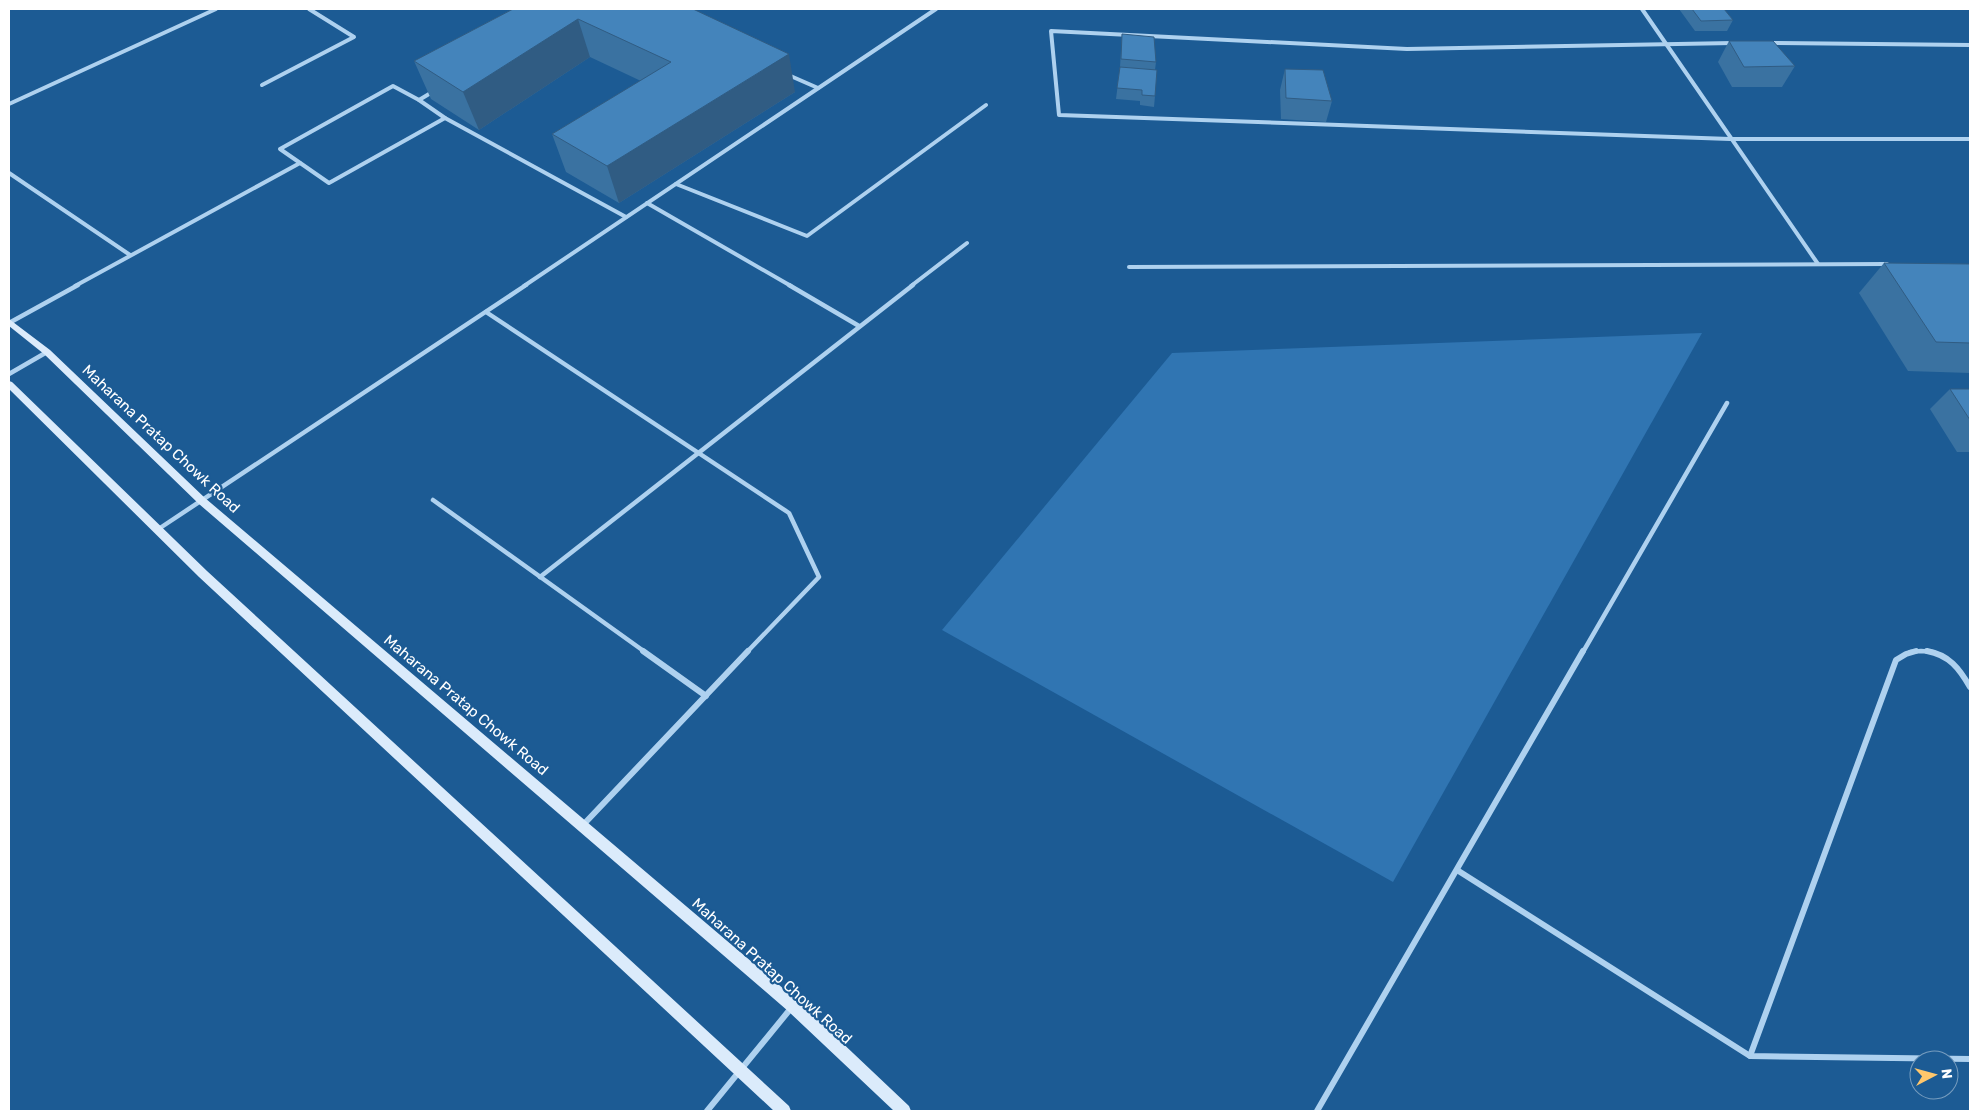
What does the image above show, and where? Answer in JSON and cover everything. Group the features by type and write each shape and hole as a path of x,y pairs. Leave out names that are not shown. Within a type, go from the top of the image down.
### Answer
{"main road":[{"name":"Maharana Pratap Chowk Road","path":"9,322 47,352 202,501 793,1006 904,1111"},
{"path":"9,384 157,530 784,1111"}],"street":[{"path":"9,104 216,9"},
{"path":"262,85 354,37 309,9"},
{"path":"157,530 486,312 936,9"},
{"path":"1642,9 1818,264"},
{"path":"1734,43 1408,49 1051,31 1059,115 1730,139 1970,139"},
{"path":"1764,43 1970,44"},
{"path":"782,72 818,88"},
{"path":"444,118 329,183 280,150 393,86 419,100 444,118 626,217"},
{"path":"419,100 442,87"},
{"path":"676,184 807,236 986,105"},
{"path":"9,322 300,163"},
{"path":"9,173 130,256"},
{"path":"648,203 859,326"},
{"path":"540,576 967,243"},
{"path":"1129,267 1895,264"},
{"path":"486,312 789,513 819,577 583,825"},
{"path":"9,374 47,352"},
{"path":"1317,1111 1726,403"},
{"path":"433,500 706,696"},
{"path":"1750,1056 1896,660 1915,650 1940,653 1950,659 1959,669 1970,687"},
{"path":"1457,870 1750,1056 1970,1059"},
{"path":"707,1111 793,1006"}],"shaded area":[{"path":"1702,333 1393,882 942,630 1172,353"}],"building":[{"path":"513,9 693,9 789,54 607,166 552,134 671,62 578,19 463,92 414,61"},
{"path":"1692,9 1724,9 1733,20 1701,21"},
{"path":"1122,34 1154,37 1156,62 1121,59"},
{"path":"1729,41 1773,41 1795,66 1744,67"},
{"path":"1120,67 1157,70 1155,96 1142,95 1142,90 1117,88"},
{"path":"1285,69 1323,70 1332,101 1286,98"},
{"path":"1884,263 1970,264 1970,343 1936,342"},
{"path":"1950,389 1970,389 1970,420"}]}
